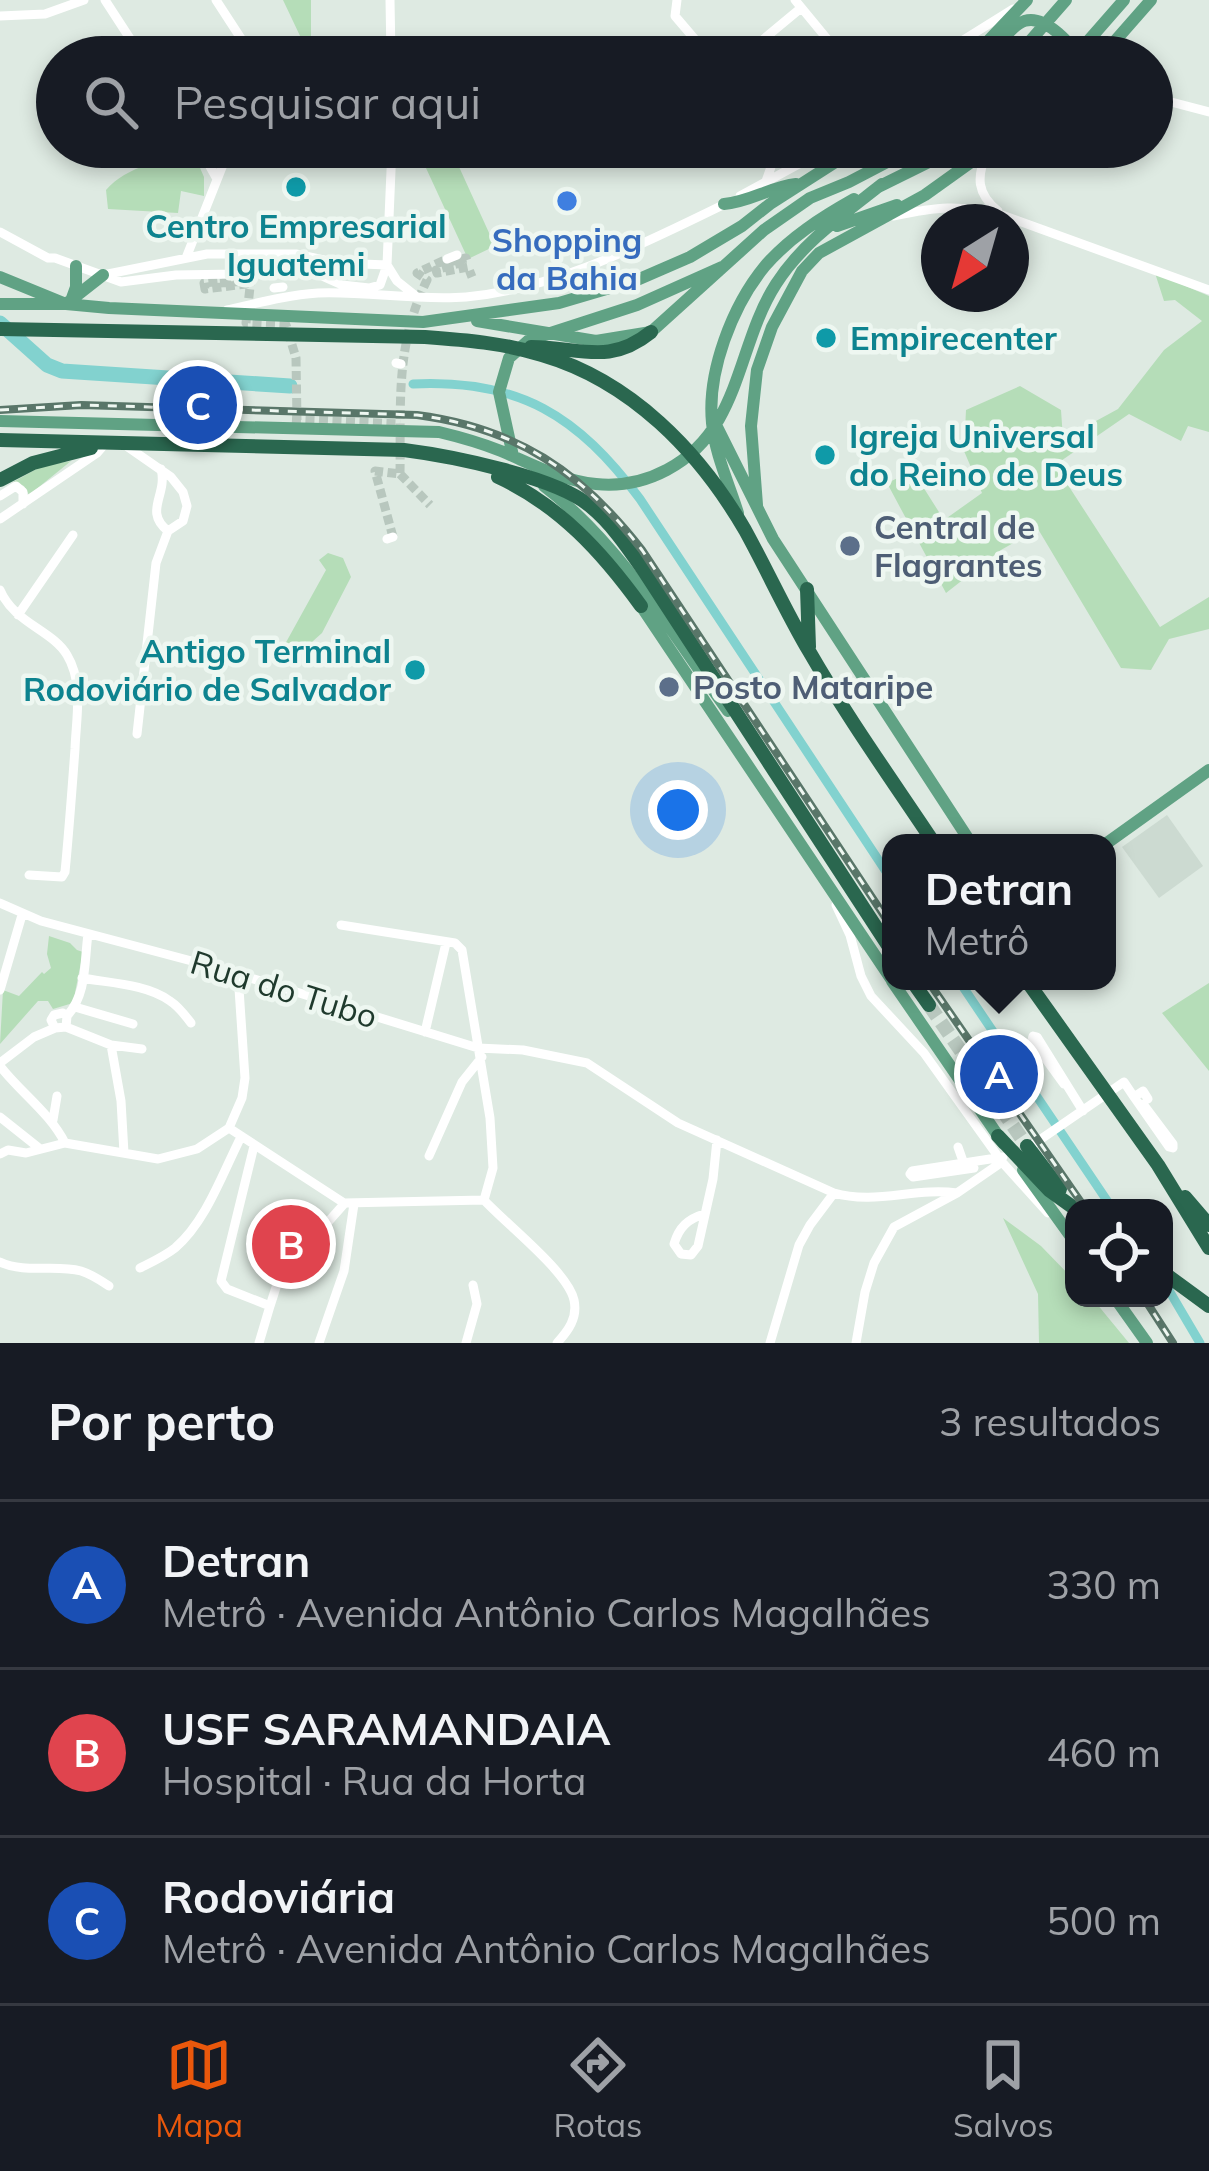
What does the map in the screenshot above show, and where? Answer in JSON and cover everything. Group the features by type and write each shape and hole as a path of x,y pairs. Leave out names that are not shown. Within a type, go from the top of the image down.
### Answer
{"highway":[{"path":"0,329 425,337 511,347 592,373 640,405 694,458 742,526 810,652 928,834"},
{"path":"511,347 610,353 634,346 651,332"},
{"path":"0,440 423,452 570,492 590,506 635,557 882,936"},
{"path":"0,480 45,459 121,443"},
{"path":"454,459 522,489 558,513 606,561 641,607"},
{"path":"807,589 810,652"},
{"path":"918,820 934,834"},
{"path":"919,990 929,1005"},
{"path":"1040,990 1209,1248"},
{"path":"998,1136 1048,1190 1065,1201"},
{"path":"1034,1142 1070,1199"},
{"path":"1158,1166 1209,1225"},
{"path":"1173,1280 1209,1306"}],"main road":[{"path":"993,36 1026,0"},
{"path":"1034,36 1066,0"},
{"path":"1093,36 1124,0"},
{"path":"1119,36 1151,0"},
{"path":"1007,36 1020,23 1035,18 1062,36"},
{"path":"0,304 69,301 210,314 423,322 460,318 585,297 638,280 742,226 826,168"},
{"path":"460,318 596,341 651,332 764,230 810,198 876,168"},
{"path":"742,526 718,452 711,400 722,350 744,300 764,267 819,219 918,168"},
{"path":"758,513 751,447 757,370 796,281 809,262 831,245 925,195 963,168"},
{"path":"724,204 743,203 803,183"},
{"path":"0,422 410,429 466,438 578,482 621,484 652,477 691,453 718,421 748,340 779,278 820,234 882,184"},
{"path":"820,234 925,195"},
{"path":"656,295 702,249"},
{"path":"69,301 76,287 76,266"},
{"path":"722,267 637,304 529,340 509,358 499,392 512,454 520,467 579,515 623,563 760,759 779,776"},
{"path":"69,301 103,274"},
{"path":"0,277 69,301"},
{"path":"712,420 758,513 965,834"},
{"path":"641,607 882,966"},
{"path":"758,781 760,759"},
{"path":"1116,837 1209,770"},
{"path":"899,990 1065,1229"},
{"path":"1121,1307 1147,1343"}],"street":[{"path":"0,16 45,14 84,0"},
{"path":"106,0 129,36"},
{"path":"216,0 239,36"},
{"path":"390,0 391,36"},
{"path":"677,0 675,16 692,36"},
{"path":"968,36 1026,0"},
{"path":"764,36 798,4 825,36"},
{"path":"1173,103 1209,112"},
{"path":"211,168 218,179"},
{"path":"194,276 186,258 189,245 222,168"},
{"path":"0,232 48,259 112,280 236,274 295,264 332,282 369,288 384,280 387,265 391,168"},
{"path":"765,184 771,168"},
{"path":"210,314 318,293 467,296 551,279 597,264 793,168"},
{"path":"981,168 979,186 990,204"},
{"path":"887,217 921,211"},
{"path":"1029,224 1209,290"},
{"path":"200,225 207,254"},
{"path":"103,274 207,254 296,254 338,263 387,265"},
{"path":"387,265 397,281 417,297"},
{"path":"121,443 161,469 183,492 187,506 178,526 168,532 156,562 137,734"},
{"path":"0,519 104,446"},
{"path":"161,469 164,483 156,514 168,532"},
{"path":"0,496 16,486 23,492 22,504"},
{"path":"18,614 73,536"},
{"path":"0,590 18,614 67,653 78,713 65,872 62,877 29,875"},
{"path":"825,884 850,935 871,996 924,1053 1002,1162 1065,1231"},
{"name":"Rua do Tubo","path":"0,903 22,915 238,974 478,1048 523,1050 587,1063 678,1123 834,1193"},
{"path":"0,990 22,915"},
{"path":"341,925 455,943 462,950 493,1155 484,1200"},
{"path":"65,1144 53,1120 0,1065 75,1007 84,987 88,934"},
{"path":"425,1032 446,943"},
{"path":"0,1154 65,1144 149,1159 169,1158 197,1149 229,1128 245,1078 238,974"},
{"path":"82,978 160,996 191,1023"},
{"path":"75,1007 133,1024"},
{"path":"60,1023 111,1046 142,1049"},
{"path":"1064,1084 1032,1040 1034,1036 1083,1111"},
{"path":"111,1046 124,1153"},
{"path":"429,1156 462,1082 490,1050"},
{"path":"969,1166 910,1174 913,1177 969,1166 1020,1154 1124,1082 1148,1105 1173,1144 1173,1148 1148,1105"},
{"path":"53,1120 57,1096"},
{"path":"0,1117 39,1148"},
{"path":"229,1128 349,1204 484,1200 568,1286 575,1304 572,1324 556,1343"},
{"path":"140,1268 184,1239 223,1179 241,1137"},
{"path":"704,1214 682,1227 674,1244 681,1254 696,1251 713,1179 717,1140"},
{"path":"254,1146 221,1281 226,1288 270,1306"},
{"path":"958,1147 969,1166"},
{"path":"856,1343 865,1292 886,1237 904,1220 957,1193 1002,1162"},
{"path":"770,1343 799,1245 834,1193 860,1198 957,1193"},
{"path":"259,1343 280,1275 318,1259 328,1222 349,1204"},
{"path":"319,1343 344,1270 349,1204"},
{"path":"0,1262 24,1269 81,1271 109,1286"},
{"path":"466,1343 477,1304 473,1285"}],"shaded area":[{"path":"1167,815 1203,866 1159,898 1122,847"}],"green space":[{"path":"283,0 311,0 311,36 300,36"},
{"path":"139,168 200,168 204,196 181,191 178,213 108,209 106,190"},
{"path":"426,168 460,168 495,246 468,259"},
{"path":"1155,273 1209,296 1209,432 1188,426 1181,441 1129,414 1055,465 1160,627 1209,597 1209,629 1169,639 1151,670 1121,668 1038,529 1001,550 946,593 887,483 913,471 944,520 982,493 964,451 966,410 1020,386 1061,410 1063,439 1118,409 1164,350 1202,321 1175,300 1164,301"},
{"path":"71,461 29,495 24,486 13,482 42,466"},
{"path":"328,553 343,558 351,577 322,633 294,658 279,655 326,570 319,560"},
{"path":"49,936 83,952 73,1003 53,1009 48,1001 38,1001 0,1044 3,990 19,996 51,968"},
{"path":"1209,983 1209,1071 1162,1013"},
{"path":"1003,1218 1065,1271 1065,1307 1099,1307 1129,1343 1039,1343 1038,1294"}],"waterway":[{"path":"0,323 47,365 62,371 290,386"},
{"path":"413,384 451,384 515,396 543,408 593,445 640,499 882,865"},
{"path":"965,990 1106,1199"},
{"path":"1173,1297 1200,1343"}],"tunnel":[{"path":"393,537 375,471 400,474 405,352 427,280 417,273 447,259 466,258 436,270 468,267 472,277"},
{"path":"220,283 246,281 205,289 204,283 251,278 246,323 286,325 296,358 297,420"},
{"path":"292,419 400,424"},
{"path":"400,474 430,505"},
{"path":"929,1005 1027,1146"}],"railway":[{"path":"0,410 81,405 417,415 485,430 544,458 595,497 642,550 882,912"},
{"path":"934,990 1079,1199"},
{"path":"1150,1307 1173,1343"}],"place":[{"name":"Centro Empresarial Iguatemi","path":"296,187"},
{"name":"Shopping da Bahia","path":"567,201"},
{"name":"Empirecenter","path":"826,338"},
{"name":"Rodoviária","path":"198,405"},
{"name":"Igreja Universal do Reino de Deus","path":"825,455"},
{"name":"Central de Flagrantes","path":"850,546"},
{"name":"Antigo Terminal Rodoviário de Salvador","path":"415,670"},
{"name":"Posto Mataripe","path":"669,687"},
{"name":"Detran","path":"999,1074"},
{"name":"USF SARAMANDAIA","path":"291,1244"}]}
